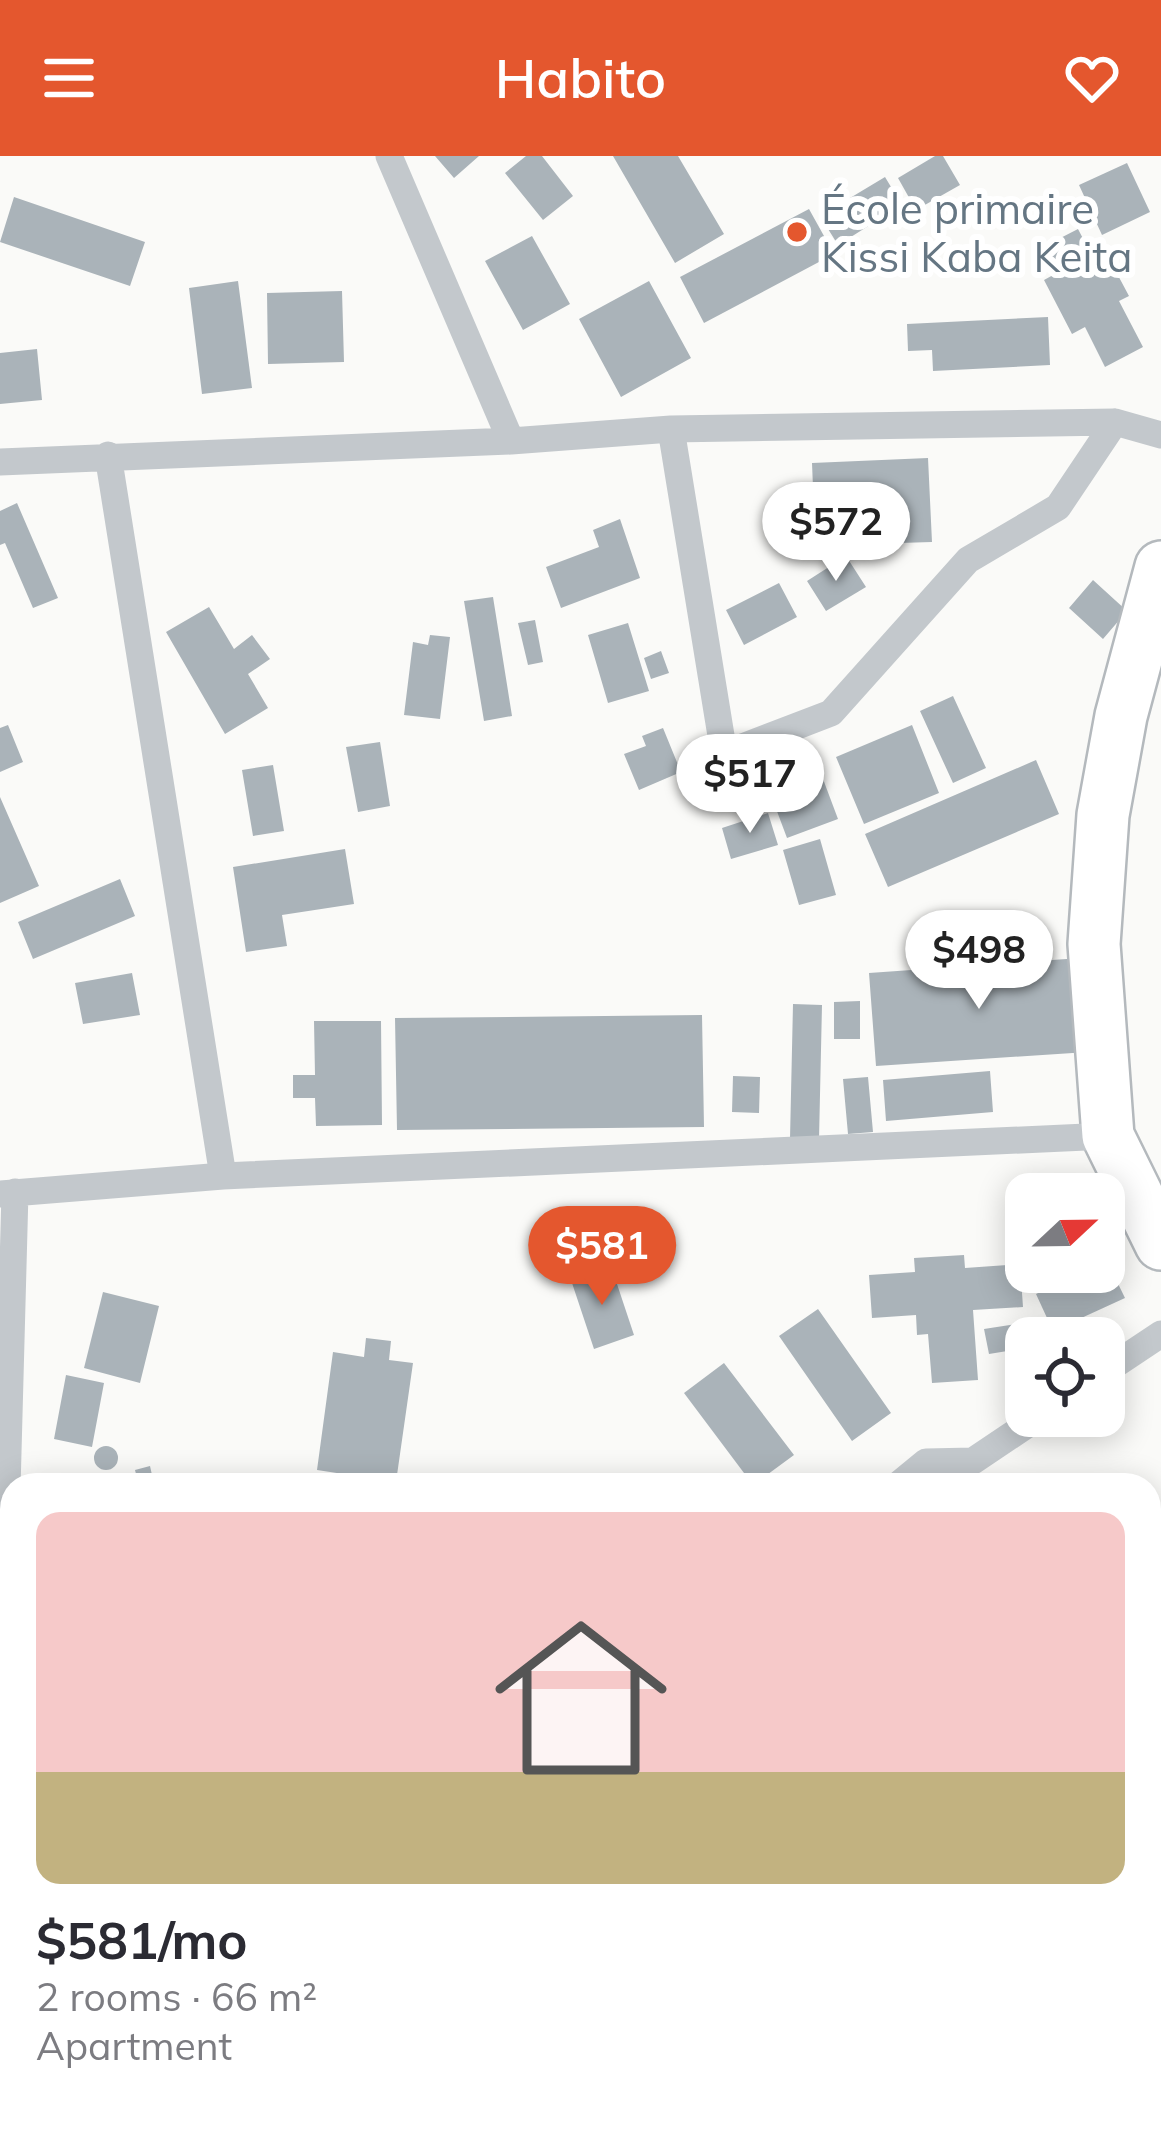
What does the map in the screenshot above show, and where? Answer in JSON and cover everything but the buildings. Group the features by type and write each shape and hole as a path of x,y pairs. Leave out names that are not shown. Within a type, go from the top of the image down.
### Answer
{"highway":[{"path":"1161,567 1121,716 1103,814 1094,944 1108,1136 1161,1244"}],"street":[{"path":"389,156 511,440"},
{"path":"671,429 724,754 831,712 968,560 1058,507 1115,422"},
{"path":"0,462 671,429 1115,422 1161,435"},
{"path":"108,455 223,1176"},
{"path":"4,1473 8,1193 223,1176 1108,1136"},
{"path":"1125,1358 1161,1334"},
{"path":"913,1473 926,1462 973,1462 1009,1437"}],"place":[{"name":"École primaire Kissi Kaba Keita","path":"797,232"}]}
